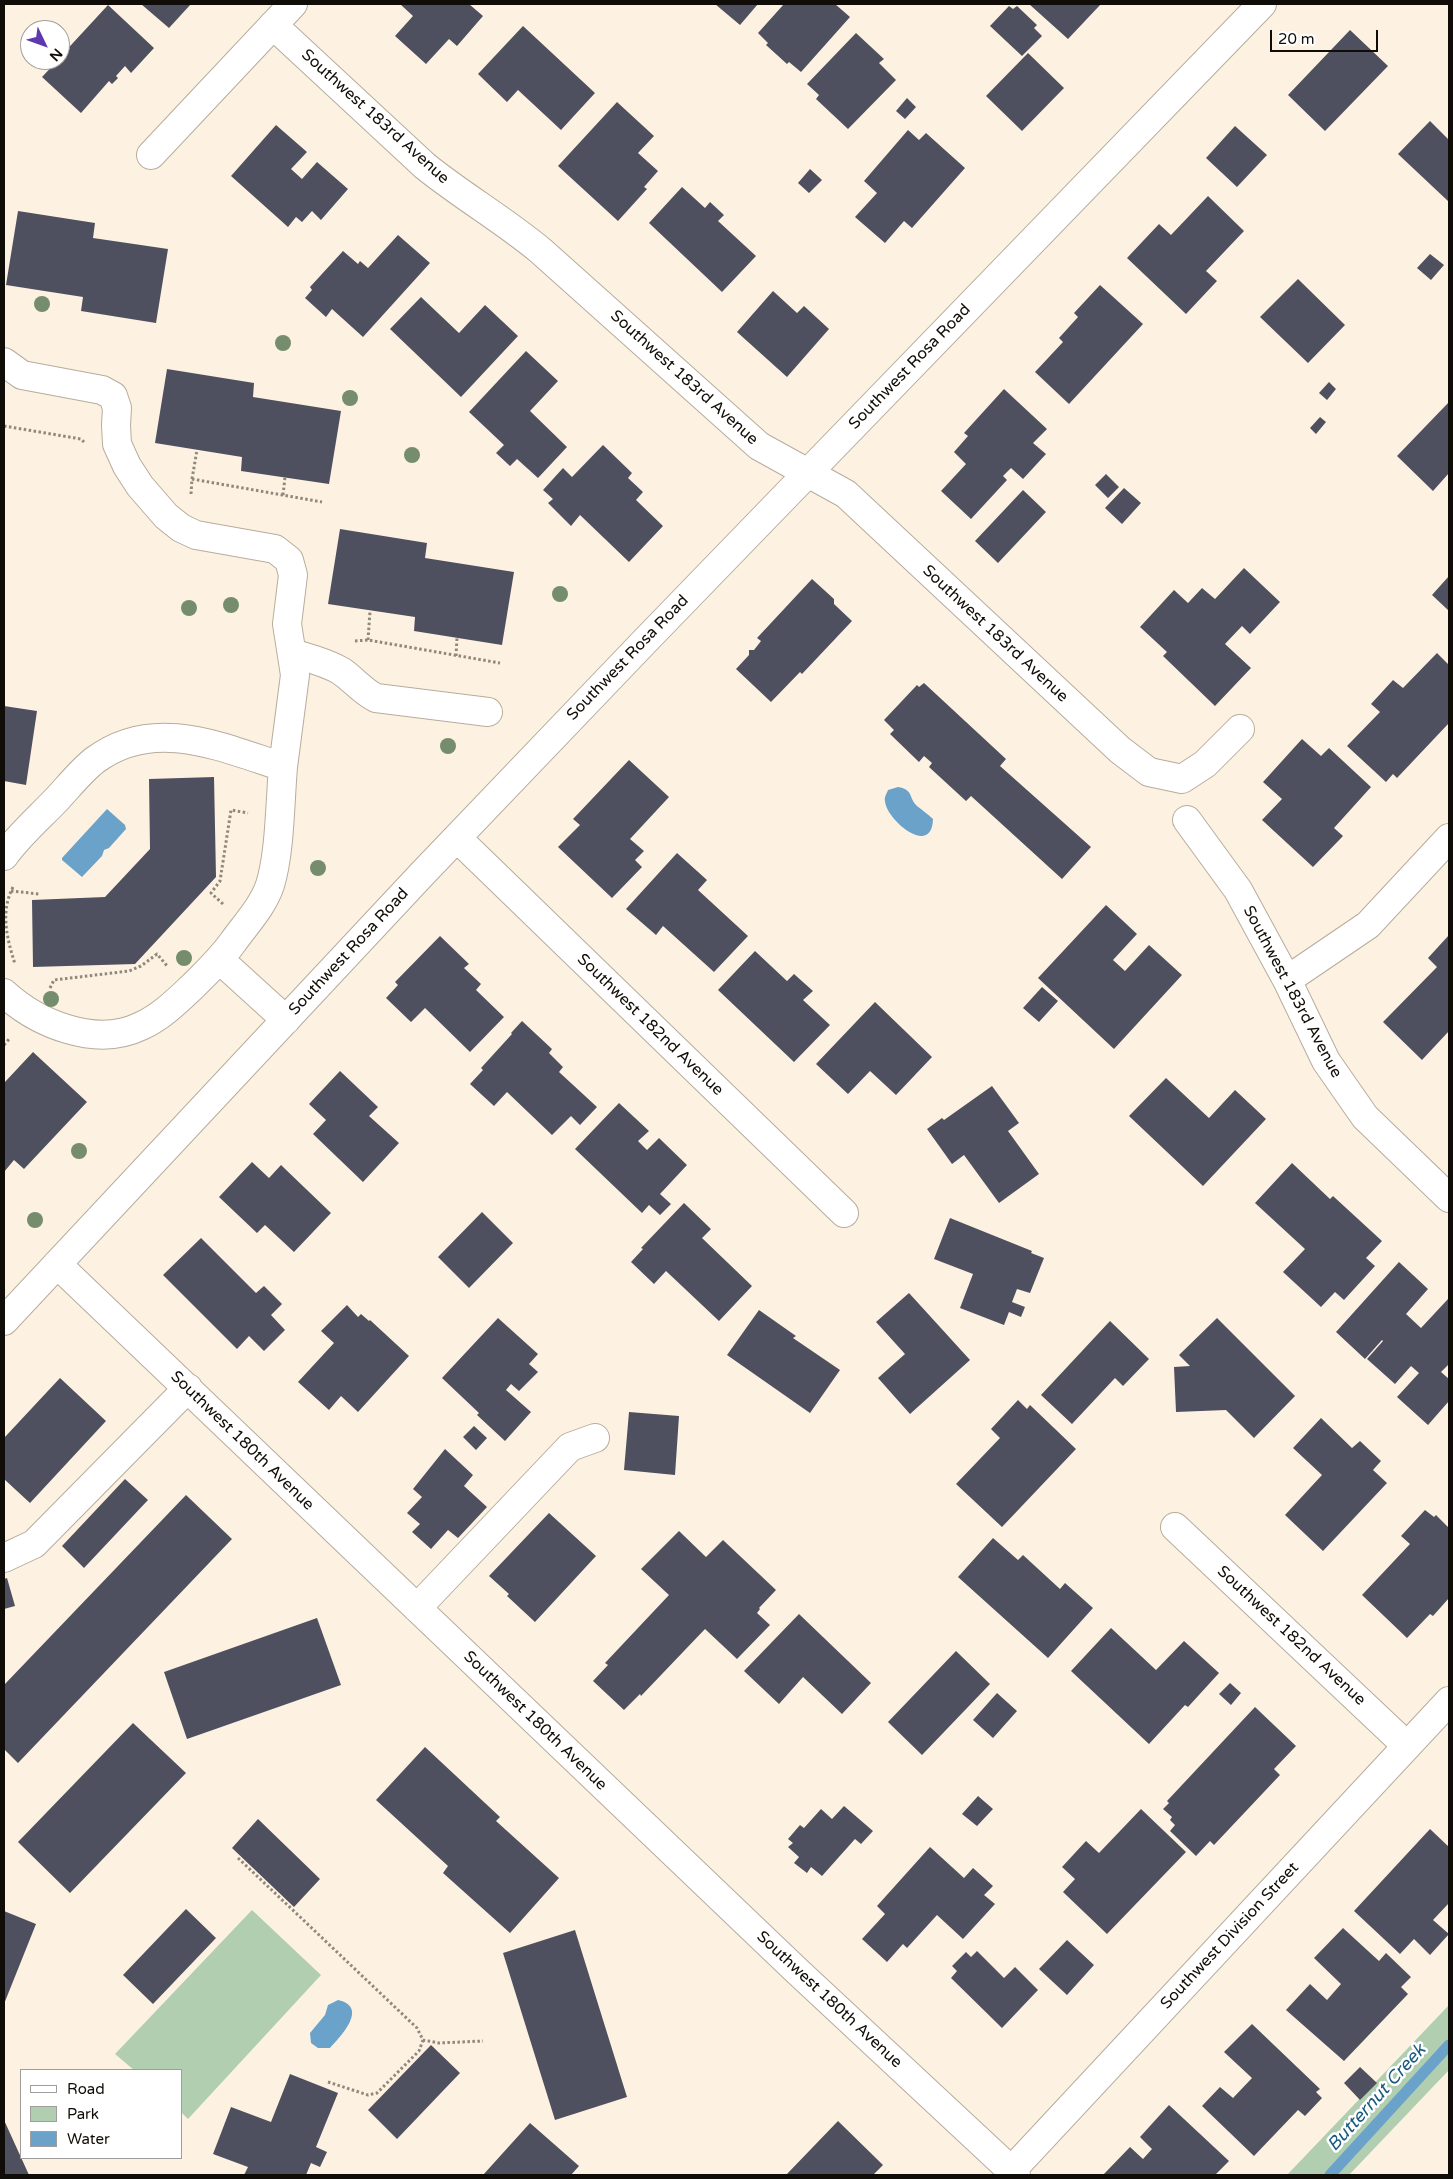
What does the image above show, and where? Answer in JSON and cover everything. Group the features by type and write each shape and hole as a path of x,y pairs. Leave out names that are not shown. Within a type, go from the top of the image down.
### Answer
{"street":[{"path":"151,155 293,4"},
{"name":"Southwest Rosa Road","path":"4,1321 457,838 806,472 1262,4"},
{"name":"Southwest 183rd Avenue","path":"273,25 426,166 448,184 522,235 759,446 846,494 1120,750 1149,772 1182,778 1206,764 1240,729"},
{"path":"4,362 22,375 102,390 113,396 117,408 117,444 127,466 166,516 181,528 196,535 275,549 289,560 293,575 288,624 295,675 283,767 274,866 270,886 257,909 220,960 160,1015 140,1027 118,1032 97,1034 75,1031 46,1021 4,993"},
{"path":"292,653 331,665 343,672 364,692 376,698 488,712"},
{"path":"4,856 94,761 123,743 141,738 161,736 186,739 283,767"},
{"name":"Southwest 183rd Avenue","path":"1187,820 1238,890 1288,980 1326,1061 1365,1117 1449,1198"},
{"name":"Southwest 182nd Avenue","path":"457,838 844,1212"},
{"path":"1288,980 1368,925 1449,838"},
{"path":"220,960 286,1020"},
{"name":"Southwest 180th Avenue","path":"57,1264 188,1388 354,1550 796,1970 1014,2173"},
{"path":"4,1558 34,1544 188,1388"},
{"path":"417,1608 570,1447 595,1438"},
{"name":"Southwest 182nd Avenue","path":"1175,1527 1407,1746"},
{"name":"Southwest Division Street","path":"1014,2173 1449,1702"}],"path":[{"path":"192,479 197,450"},
{"path":"283,495 285,477"},
{"path":"368,640 370,610"},
{"path":"456,656 457,638"},
{"path":"331,665 347,642 368,640 500,663"},
{"path":"246,924 210,893 220,881 231,810 252,814"},
{"path":"14,884 5,916 7,938 15,965 20,972"},
{"path":"11,891 39,894"},
{"path":"46,997 54,980 129,971 141,966 157,954 189,990"},
{"path":"238,1858 417,2028 423,2040"},
{"path":"423,2040 439,2043 482,2041"},
{"path":"328,2082 368,2096 377,2093 414,2056 423,2040"}],"green space":[{"path":"252,1910 321,1975 188,2119 182,2113 182,2069 133,2069 115,2054"},
{"path":"1449,2005 1449,2070 1349,2175 1287,2175"}],"water":[{"path":"898,787 909,792 914,803 933,819 931,830 925,835 909,832 900,825 887,809 885,797 888,790"},
{"path":"107,809 125,825 126,829 109,848 104,850 102,856 82,877 62,858"},
{"path":"338,2000 347,2004 351,2009 350,2022 330,2048 318,2048 311,2043 310,2033 325,2015 328,2005"}],"building":[{"path":"141,4 191,4 169,28"},
{"path":"400,4 469,4 483,16 457,46 449,39 426,64 395,36 413,16"},
{"path":"715,4 758,4 740,25"},
{"path":"784,4 835,4 850,17 801,72 789,62 787,64 766,45 768,43 758,33"},
{"path":"1029,4 1101,4 1068,39"},
{"path":"108,5 154,48 131,73 125,66 116,76 118,78 112,84 109,81 81,113 42,77 49,70 70,70 70,46"},
{"path":"1009,6 1013,9 1017,6 1037,25 1034,28 1042,36 1022,56 990,26"},
{"path":"523,26 595,93 561,130 518,90 507,102 478,74"},
{"path":"1350,30 1388,66 1325,131 1288,95"},
{"path":"856,33 884,59 879,63 896,80 848,129 816,99 819,95 807,84"},
{"path":"1028,53 1064,88 1022,131 986,96"},
{"path":"907,98 916,107 905,119 896,111"},
{"path":"617,102 654,136 638,153 658,171 644,187 647,189 618,221 558,166"},
{"path":"1430,121 1449,140 1449,202 1398,154"},
{"path":"276,125 307,152 291,169 302,179 317,162 348,189 321,220 312,211 302,222 296,217 288,227 231,176"},
{"path":"1235,126 1267,155 1237,187 1206,158"},
{"path":"908,130 919,140 926,133 965,168 912,228 904,221 885,243 855,217 877,193 864,181"},
{"path":"810,169 822,180 809,193 798,183"},
{"path":"682,187 705,208 710,202 724,215 718,221 756,256 722,292 649,223"},
{"path":"1208,196 1244,231 1206,271 1217,281 1186,314 1127,258 1159,224 1171,235"},
{"path":"18,211 95,223 93,238 168,249 156,323 81,311 83,297 6,285"},
{"path":"398,235 430,263 363,337 332,309 326,317 305,298 312,290 310,287 343,251 358,264 360,261 368,268"},
{"path":"1430,254 1444,265 1431,280 1417,268"},
{"path":"1298,279 1345,325 1308,363 1260,317"},
{"path":"1100,285 1143,324 1069,404 1035,372 1063,342 1059,338 1078,317 1074,313"},
{"path":"773,291 797,313 804,306 829,329 787,377 737,332"},
{"path":"421,297 459,333 485,305 518,336 461,397 390,329"},
{"path":"526,351 558,381 530,411 567,447 538,478 517,459 510,466 496,453 504,445 469,412"},
{"path":"167,369 254,383 253,397 341,411 329,484 241,471 242,457 155,443"},
{"path":"1329,382 1336,389 1327,400 1319,393"},
{"path":"1004,389 1047,429 1033,443 1046,454 1023,479 1011,468 1003,476 1007,480 971,519 941,491 966,464 954,452 968,436 964,433"},
{"path":"1449,402 1449,473 1433,491 1397,456"},
{"path":"1320,417 1326,422 1316,434 1310,428"},
{"path":"603,445 632,473 628,478 643,492 636,500 663,526 629,562 580,515 571,526 548,503 553,499 543,490 563,468 572,477"},
{"path":"1106,474 1119,487 1108,498 1095,485"},
{"path":"1124,488 1141,503 1122,524 1105,508"},
{"path":"1023,490 1046,512 998,563 975,541"},
{"path":"340,529 427,543 425,558 514,572 502,645 414,631 415,617 328,604"},
{"path":"1244,568 1280,602 1250,634 1242,626 1225,644 1251,668 1215,706 1163,656 1167,652 1140,627 1174,590 1188,603 1202,588 1215,599"},
{"path":"1449,576 1449,611 1432,595"},
{"path":"812,579 834,599 834,604 852,621 802,674 800,672 771,702 736,669 749,655 749,650 754,650 761,641 757,638"},
{"path":"1437,653 1449,665 1449,723 1397,778 1393,774 1386,782 1347,746 1380,712 1371,704 1393,680 1403,688"},
{"path":"924,683 1006,759 1000,766 1091,847 1062,879 971,796 966,801 929,767 932,763 924,756 919,762 890,734 894,730 884,720 917,685 919,687"},
{"path":"4,706 37,711 26,785 4,781"},
{"path":"1302,739 1321,756 1329,748 1371,787 1334,828 1343,836 1313,867 1262,820 1282,799 1263,782"},
{"path":"629,760 669,797 630,839 644,851 635,860 642,867 612,898 558,847 580,825 573,819"},
{"path":"214,777 216,877 135,964 33,967 32,900 105,897 150,849 149,779"},
{"path":"677,853 707,880 698,890 748,936 714,972 663,926 656,935 626,909"},
{"path":"1106,905 1137,934 1113,960 1125,971 1149,945 1182,975 1114,1049 1038,978"},
{"path":"1449,935 1449,1031 1422,1060 1383,1022 1437,967 1428,958"},
{"path":"440,936 469,964 464,968 481,984 476,990 504,1017 470,1052 425,1008 411,1022 386,998 398,985 395,982"},
{"path":"755,951 787,981 794,974 813,991 803,1000 830,1025 794,1062 718,990"},
{"path":"1042,987 1058,1001 1039,1022 1023,1008"},
{"path":"875,1002 932,1057 896,1095 870,1071 848,1094 816,1064"},
{"path":"522,1021 552,1049 549,1053 563,1067 559,1072 597,1107 580,1125 571,1116 552,1135 507,1092 494,1106 470,1084 483,1070 481,1068"},
{"path":"33,1052 87,1102 24,1169 14,1160 4,1172 4,1083"},
{"path":"340,1071 378,1107 369,1116 399,1143 363,1182 313,1134 326,1120 309,1104"},
{"path":"1166,1078 1209,1118 1235,1090 1266,1119 1203,1186 1129,1116"},
{"path":"992,1086 1019,1123 1008,1131 1039,1174 999,1203 964,1155 952,1164 927,1129 942,1118 944,1120"},
{"path":"619,1103 649,1131 638,1141 647,1150 659,1138 687,1165 660,1194 671,1204 660,1215 649,1205 642,1213 575,1149"},
{"path":"252,1162 269,1178 281,1165 331,1213 294,1252 265,1225 257,1233 219,1197"},
{"path":"1292,1163 1330,1199 1333,1196 1382,1241 1366,1258 1375,1266 1344,1300 1335,1292 1321,1307 1283,1272 1305,1249 1255,1203"},
{"path":"684,1203 711,1229 702,1238 752,1286 719,1321 666,1271 654,1284 631,1262 643,1249 641,1248"},
{"path":"482,1212 513,1243 469,1288 438,1257"},
{"path":"950,1218 1032,1251 1031,1253 1044,1258 1030,1293 1017,1289 1012,1302 1025,1307 1021,1317 1009,1312 1004,1325 960,1308 973,1274 934,1259"},
{"path":"201,1238 256,1293 264,1286 282,1304 271,1315 285,1330 264,1351 249,1336 237,1349 163,1275"},
{"path":"1399,1262 1428,1289 1406,1314 1421,1328 1449,1300 1449,1364 1441,1372 1449,1379 1449,1401 1428,1425 1397,1397 1419,1373 1411,1366 1395,1384 1367,1359 1382,1340 1365,1359 1336,1332"},
{"path":"909,1293 970,1360 910,1414 878,1378 905,1354 876,1322"},
{"path":"347,1305 358,1317 361,1314 370,1320 409,1356 358,1412 341,1396 329,1410 298,1382 334,1343 321,1331"},
{"path":"759,1310 796,1336 793,1338 840,1370 810,1413 727,1355"},
{"path":"498,1318 538,1354 529,1364 538,1372 519,1391 511,1384 506,1390 531,1412 505,1441 442,1378"},
{"path":"1217,1318 1295,1396 1254,1438 1226,1410 1176,1412 1174,1367 1190,1366 1179,1355"},
{"path":"1110,1321 1149,1359 1123,1386 1115,1378 1072,1424 1041,1395"},
{"path":"60,1378 106,1421 30,1503 4,1479 4,1438"},
{"path":"1018,1400 1027,1409 1030,1405 1076,1449 1002,1527 956,1484 1000,1438 991,1429"},
{"path":"629,1412 679,1416 675,1475 624,1470"},
{"path":"1321,1418 1352,1448 1360,1441 1381,1461 1373,1470 1387,1483 1323,1551 1285,1515 1322,1475 1293,1448"},
{"path":"474,1426 487,1438 476,1450 463,1437"},
{"path":"445,1449 473,1475 464,1486 487,1507 458,1538 448,1530 431,1549 412,1532 420,1524 407,1513 422,1497 413,1489"},
{"path":"125,1479 148,1500 84,1568 62,1546"},
{"path":"186,1495 232,1539 18,1763 4,1749 4,1685"},
{"path":"1425,1510 1434,1517 1436,1515 1449,1528 1449,1598 1433,1616 1430,1614 1407,1638 1362,1595 1410,1544 1401,1536"},
{"path":"549,1513 596,1556 535,1622 489,1576"},
{"path":"679,1531 706,1557 723,1540 776,1590 759,1608 757,1613 770,1625 737,1659 705,1629 641,1696 640,1694 624,1710 593,1681 608,1665 605,1663 669,1595 641,1569"},
{"path":"993,1538 1018,1560 1023,1555 1060,1589 1065,1583 1093,1608 1048,1658 958,1577"},
{"path":"7,1578 15,1606 4,1609 4,1579"},
{"path":"799,1614 871,1683 842,1714 803,1677 779,1704 744,1671"},
{"path":"317,1618 341,1685 187,1739 164,1672"},
{"path":"1111,1628 1156,1670 1184,1641 1219,1673 1188,1707 1185,1705 1149,1744 1071,1671"},
{"path":"956,1651 990,1684 922,1755 888,1722"},
{"path":"1230,1683 1241,1693 1231,1705 1219,1694"},
{"path":"997,1693 1017,1711 993,1738 973,1720"},
{"path":"1255,1707 1296,1746 1274,1769 1280,1775 1214,1845 1210,1841 1196,1856 1170,1831 1175,1825 1170,1820 1172,1817 1163,1809 1169,1803 1167,1801"},
{"path":"133,1723 186,1773 70,1893 18,1842"},
{"path":"425,1747 500,1817 496,1821 559,1878 510,1933 443,1873 448,1866 376,1800"},
{"path":"978,1796 993,1809 977,1826 962,1814"},
{"path":"844,1806 873,1831 861,1844 855,1839 822,1876 811,1867 807,1873 794,1863 799,1857 788,1847 793,1843 788,1839 800,1825 804,1828 821,1809 832,1819"},
{"path":"1141,1809 1186,1852 1107,1934 1063,1892 1075,1879 1062,1867 1086,1841 1099,1853"},
{"path":"258,1819 320,1879 294,1907 232,1848"},
{"path":"1430,1829 1449,1847 1449,1903 1433,1920 1449,1934 1430,1955 1414,1939 1400,1954 1354,1911"},
{"path":"930,1847 964,1878 973,1868 993,1886 984,1895 995,1904 963,1939 937,1915 907,1948 903,1944 887,1962 862,1939 885,1914 877,1906"},
{"path":"186,1909 216,1938 153,2004 123,1975"},
{"path":"4,1911 36,1924 4,2004"},
{"path":"1343,1928 1379,1961 1386,1953 1411,1977 1401,1987 1408,1994 1344,2061 1286,2010 1310,1984 1327,2000 1341,1984 1314,1958"},
{"path":"575,1930 627,2097 555,2120 503,1953"},
{"path":"1067,1940 1094,1965 1067,1995 1039,1969"},
{"path":"977,1951 1004,1978 1015,1967 1038,1990 1002,2028 951,1978 957,1971 952,1966 966,1952 971,1957"},
{"path":"1252,2024 1320,2089 1316,2092 1322,2098 1305,2116 1298,2110 1254,2156 1202,2106 1220,2087 1233,2098 1252,2078 1224,2052"},
{"path":"431,2045 460,2073 397,2139 368,2110"},
{"path":"1360,2067 1377,2083 1360,2100 1344,2083"},
{"path":"290,2074 338,2093 316,2147 327,2152 320,2167 311,2163 306,2175 244,2175 248,2167 213,2154 231,2107 271,2122"},
{"path":"1169,2105 1229,2161 1215,2175 1103,2175 1130,2147 1143,2159 1152,2149 1140,2137"},
{"path":"4,2120 20,2159 22,2159 29,2175 4,2175"},
{"path":"838,2121 883,2165 873,2175 786,2175"},
{"path":"530,2123 579,2166 571,2175 483,2175"}],"waterway":[{"name":"Butternut Creek","path":"1330,2175 1449,2045"}]}
